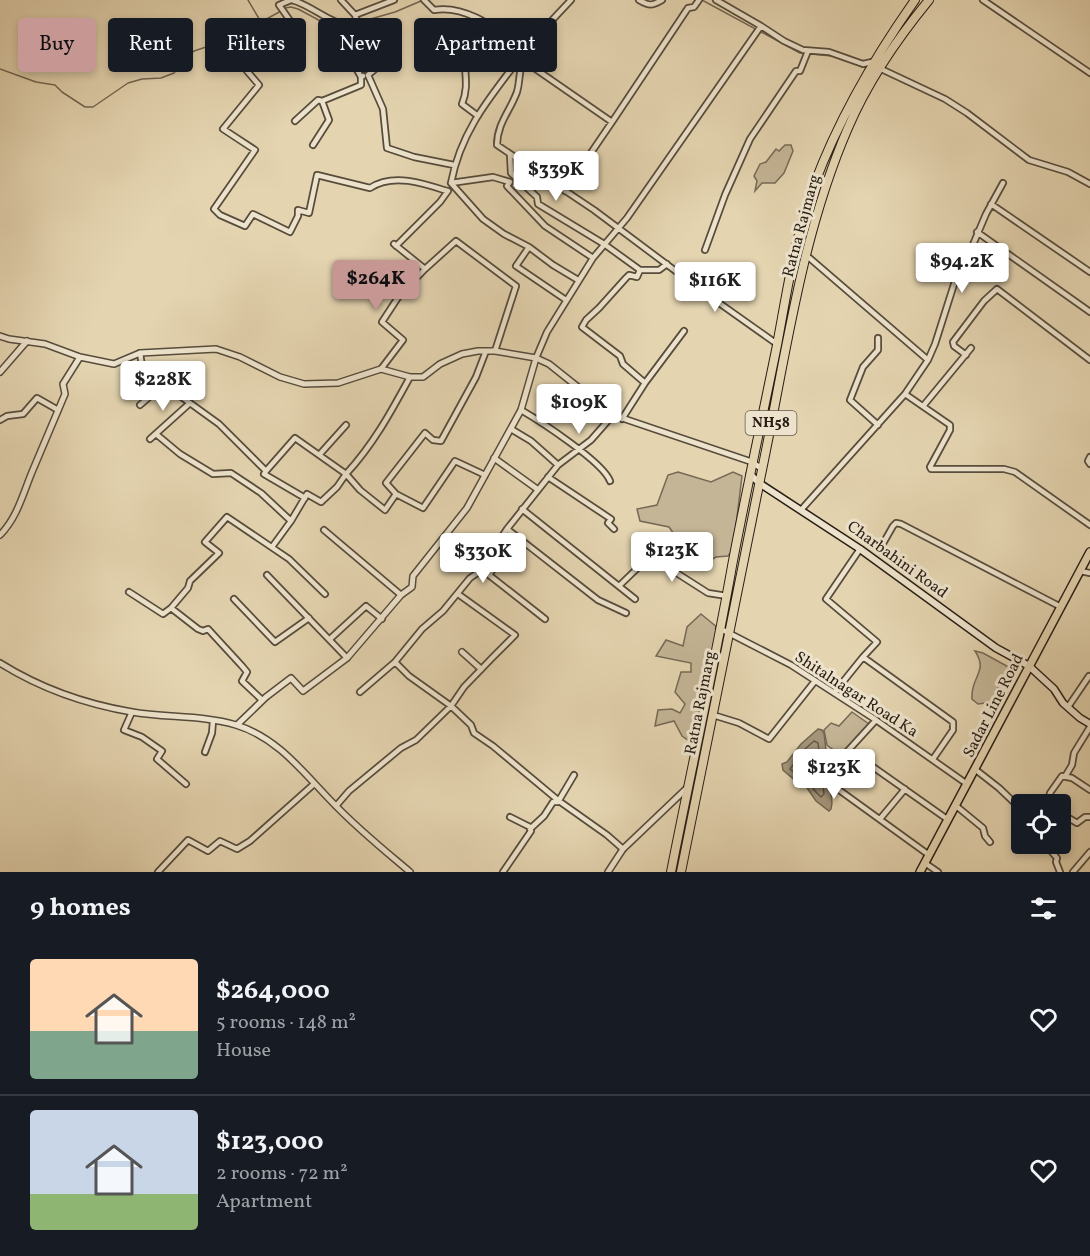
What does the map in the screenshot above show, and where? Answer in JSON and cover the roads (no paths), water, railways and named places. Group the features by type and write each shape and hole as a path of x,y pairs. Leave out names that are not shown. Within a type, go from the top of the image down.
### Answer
{"highway":[{"name":"Ratna Rajmarg","path":"671,872 792,268 814,186 842,118 872,62 915,0"},
{"name":"Ratna Rajmarg","path":"681,872 806,255 835,160 849,126 879,68 929,0"}],"main road":[{"name":"Charbahini Road","path":"750,474 759,483 860,549 996,648 1029,666 1054,689 1068,707 1090,725"},
{"name":"Sadar Line Road","path":"920,872 1090,552"}],"street":[{"path":"341,0 355,15 357,21 349,26 334,23 301,3 291,0 279,5 291,22 280,38 248,71 259,85 223,129 255,150 214,209 220,215 245,226 253,214 290,232 298,216 298,210 309,213 317,175 370,188 380,181 400,180 427,184 447,191"},
{"path":"355,15 394,0"},
{"path":"424,0 434,10 447,8 463,11 473,18"},
{"path":"555,18 571,0"},
{"path":"639,0 652,6 662,0"},
{"path":"565,191 688,8 694,7 699,0"},
{"path":"716,0 784,41 808,51 829,52 863,64 872,62 879,68 945,99 1029,160 1068,172 1090,184"},
{"path":"983,0 1090,73"},
{"path":"237,725 262,700 291,678 303,691 347,658 401,595 412,586 413,576 467,508 511,429 521,410 536,358 547,332 578,280 604,244 627,218 761,26"},
{"path":"705,250 725,195 750,139 789,80 796,71 800,71 808,51"},
{"path":"295,121 318,100 322,101 361,85 358,72"},
{"path":"361,77 372,72"},
{"path":"465,72 467,90 462,104 478,116"},
{"path":"425,269 395,245 440,202 451,183 454,165 464,136 510,72"},
{"path":"520,72 516,94 500,124 497,145 618,228 777,344"},
{"path":"538,72 567,89 612,123"},
{"path":"368,75 383,109 387,148 414,157 454,165"},
{"path":"313,145 329,120 322,101"},
{"path":"510,155 511,173 537,197 538,204 604,244 640,270 659,270 667,264"},
{"path":"451,183 493,177 510,182 507,186 545,226 593,258"},
{"path":"451,183 483,219 578,280"},
{"path":"801,510 906,394 928,360 956,278 1003,183"},
{"path":"991,204 1090,272"},
{"path":"977,232 1090,312"},
{"path":"381,369 403,340 382,322 399,296 456,241 516,286 495,351"},
{"path":"529,247 516,267 566,300"},
{"path":"806,255 928,360"},
{"path":"640,270 637,277 629,275 582,327 620,356 623,364 645,383"},
{"path":"966,355 954,346 953,342 996,289 1090,360"},
{"path":"622,419 645,383 684,331"},
{"path":"0,336 62,349 80,357 114,364 140,353 216,349 240,357 280,377 304,384 338,383 381,369 410,377 423,377 440,364 462,354 486,351 536,358 549,364 613,415 752,462 762,469"},
{"path":"878,338 878,350 863,367 850,400 878,425"},
{"path":"0,372 27,341"},
{"path":"924,405 971,348"},
{"path":"485,475 455,460 423,508 396,494 386,483 425,433 433,440 441,441 476,377 486,351"},
{"path":"140,353 142,366 147,372 219,424 266,471"},
{"path":"0,535 7,528 26,492 31,474 65,394 63,384 80,357"},
{"path":"272,546 291,521 307,494 321,502 337,487 364,454 410,377"},
{"path":"140,405 163,385"},
{"path":"906,394 950,425 931,469 1004,469 1015,472 1090,525"},
{"path":"0,420 7,416 23,414 37,398 58,410"},
{"path":"150,439 190,403"},
{"path":"521,410 557,432 602,470 609,481"},
{"path":"545,619 489,574 507,549 501,538 558,465 579,451 613,415"},
{"path":"320,454 346,425"},
{"path":"511,429 531,441 558,465"},
{"path":"156,434 180,454 213,474 231,473 261,493 291,521"},
{"path":"305,498 264,474 295,438 346,474 360,490 385,510 396,494"},
{"path":"1090,457 1088,461 1090,464"},
{"path":"494,458 537,489"},
{"path":"548,477 611,519 608,524 614,529"},
{"path":"522,509 635,599"},
{"path":"129,592 163,615 188,588 190,581 219,553 205,542 227,517 289,559 325,594"},
{"path":"881,547 893,526 896,523 901,524 1061,607"},
{"path":"507,529 598,600 626,613"},
{"path":"324,530 401,595"},
{"path":"834,693 877,642 826,599 860,549"},
{"path":"619,586 650,556 708,593 727,596"},
{"path":"1080,571 1090,573"},
{"path":"360,692 395,662 422,629 443,612 470,578 476,574"},
{"path":"267,575 347,658"},
{"path":"336,806 349,791 401,748 416,740 451,706 464,687 515,635 458,594"},
{"path":"234,599 275,642 309,618"},
{"path":"330,639 366,606 382,619"},
{"path":"171,608 198,629 202,631 208,629 247,672 242,681 262,700"},
{"name":"Shitalnagar Road Ka","path":"719,628 791,665 876,720 967,784"},
{"path":"462,652 481,669"},
{"path":"863,657 953,722 955,726 953,730 933,759"},
{"path":"395,662 409,676 451,706 471,725 474,733 493,746 558,801 623,849"},
{"path":"0,663 26,679 73,698 132,712 237,725 281,749 336,806 410,872"},
{"path":"1068,707 1089,676"},
{"path":"713,715 739,723 769,739 815,681"},
{"path":"132,712 124,730 142,737 162,751 157,759 186,784"},
{"path":"876,720 834,766 835,787 929,855"},
{"path":"205,752 212,733 213,721"},
{"path":"1051,794 1057,781 1066,775 1072,765 1074,753 1090,725"},
{"path":"849,750 947,819"},
{"path":"976,770 1011,799"},
{"path":"503,872 530,829 544,816 553,802 558,801 574,775"},
{"path":"1066,775 1090,790"},
{"path":"158,872 188,840 208,851 220,841 237,849 250,841 315,784"},
{"path":"608,872 623,849 687,788"},
{"path":"880,819 905,789"},
{"path":"955,805 983,828 990,842"},
{"path":"510,817 530,829"},
{"path":"1071,819 1077,823 1085,817 1090,817"},
{"path":"1073,872 1090,852"},
{"path":"1054,854 1057,858 1056,862 1060,872"},
{"path":"925,863 938,872"}],"water":[{"path":"818,729 824,733 832,803 829,811 816,801 803,782 797,782 783,770 782,764 787,762 801,744"}],"waterway":[{"path":"248,0 259,18"},
{"path":"702,0 800,53 832,56"},
{"path":"285,8 298,9 341,32 421,1"},
{"path":"0,69 36,82 55,85 85,107 93,107 128,83 142,79 161,78 174,73 194,51 206,47 219,59 226,60 232,53 239,34 281,11"},
{"path":"837,57 866,68"}]}
